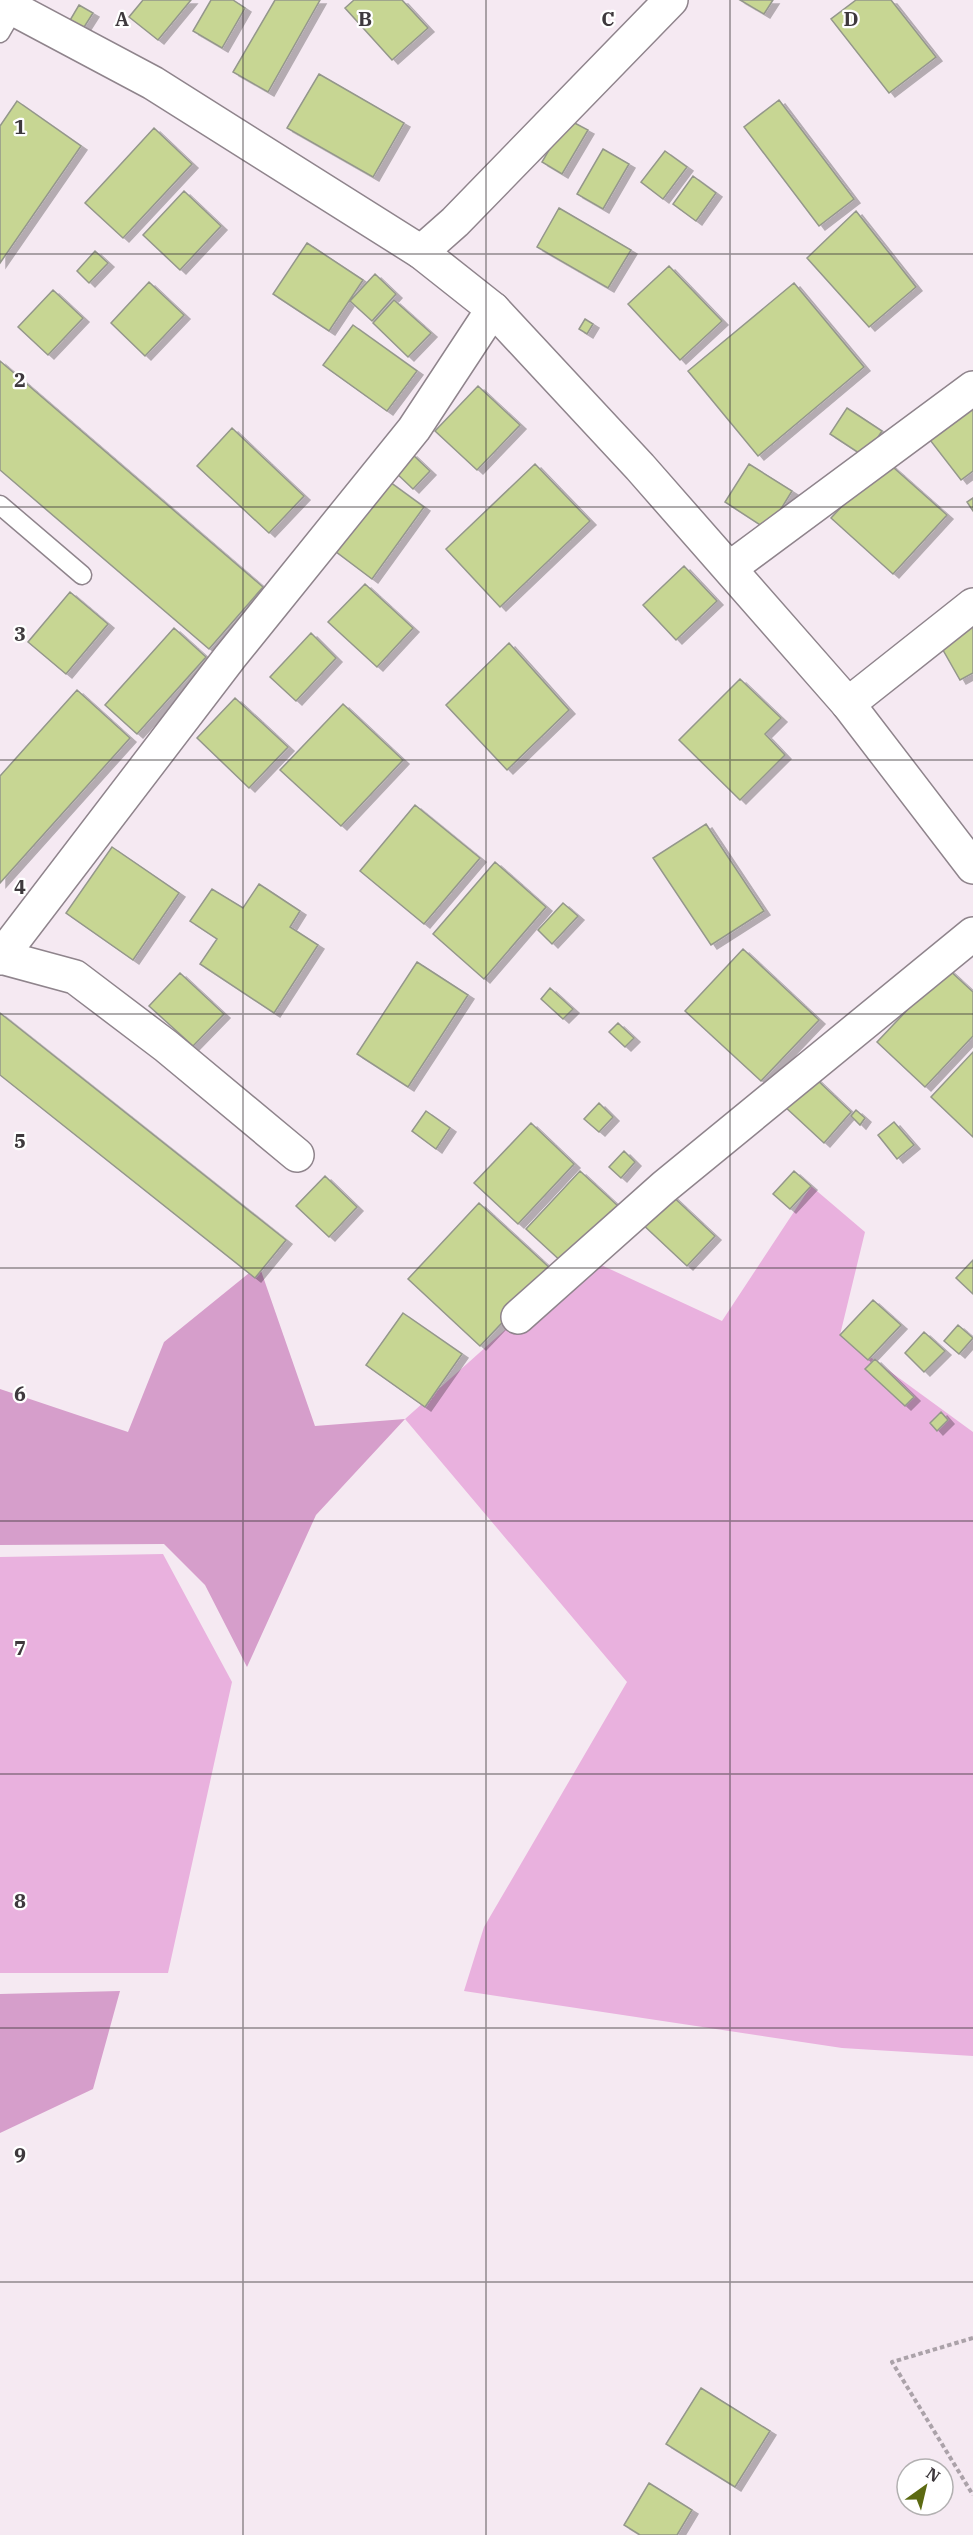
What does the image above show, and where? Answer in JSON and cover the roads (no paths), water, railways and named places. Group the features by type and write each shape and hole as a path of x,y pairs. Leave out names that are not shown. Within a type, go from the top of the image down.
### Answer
{"street":[{"path":"421,252 455,222 671,0"},
{"path":"9,11 153,82 421,252 493,309 730,568 848,704 973,867"},
{"path":"297,1155 165,1046 75,977 0,958 230,657 414,429 493,309"},
{"path":"730,568 973,388"},
{"path":"848,704 973,605"},
{"path":"518,1317 664,1187 973,934"}],"lane":[{"path":"0,505 82,574"}]}
